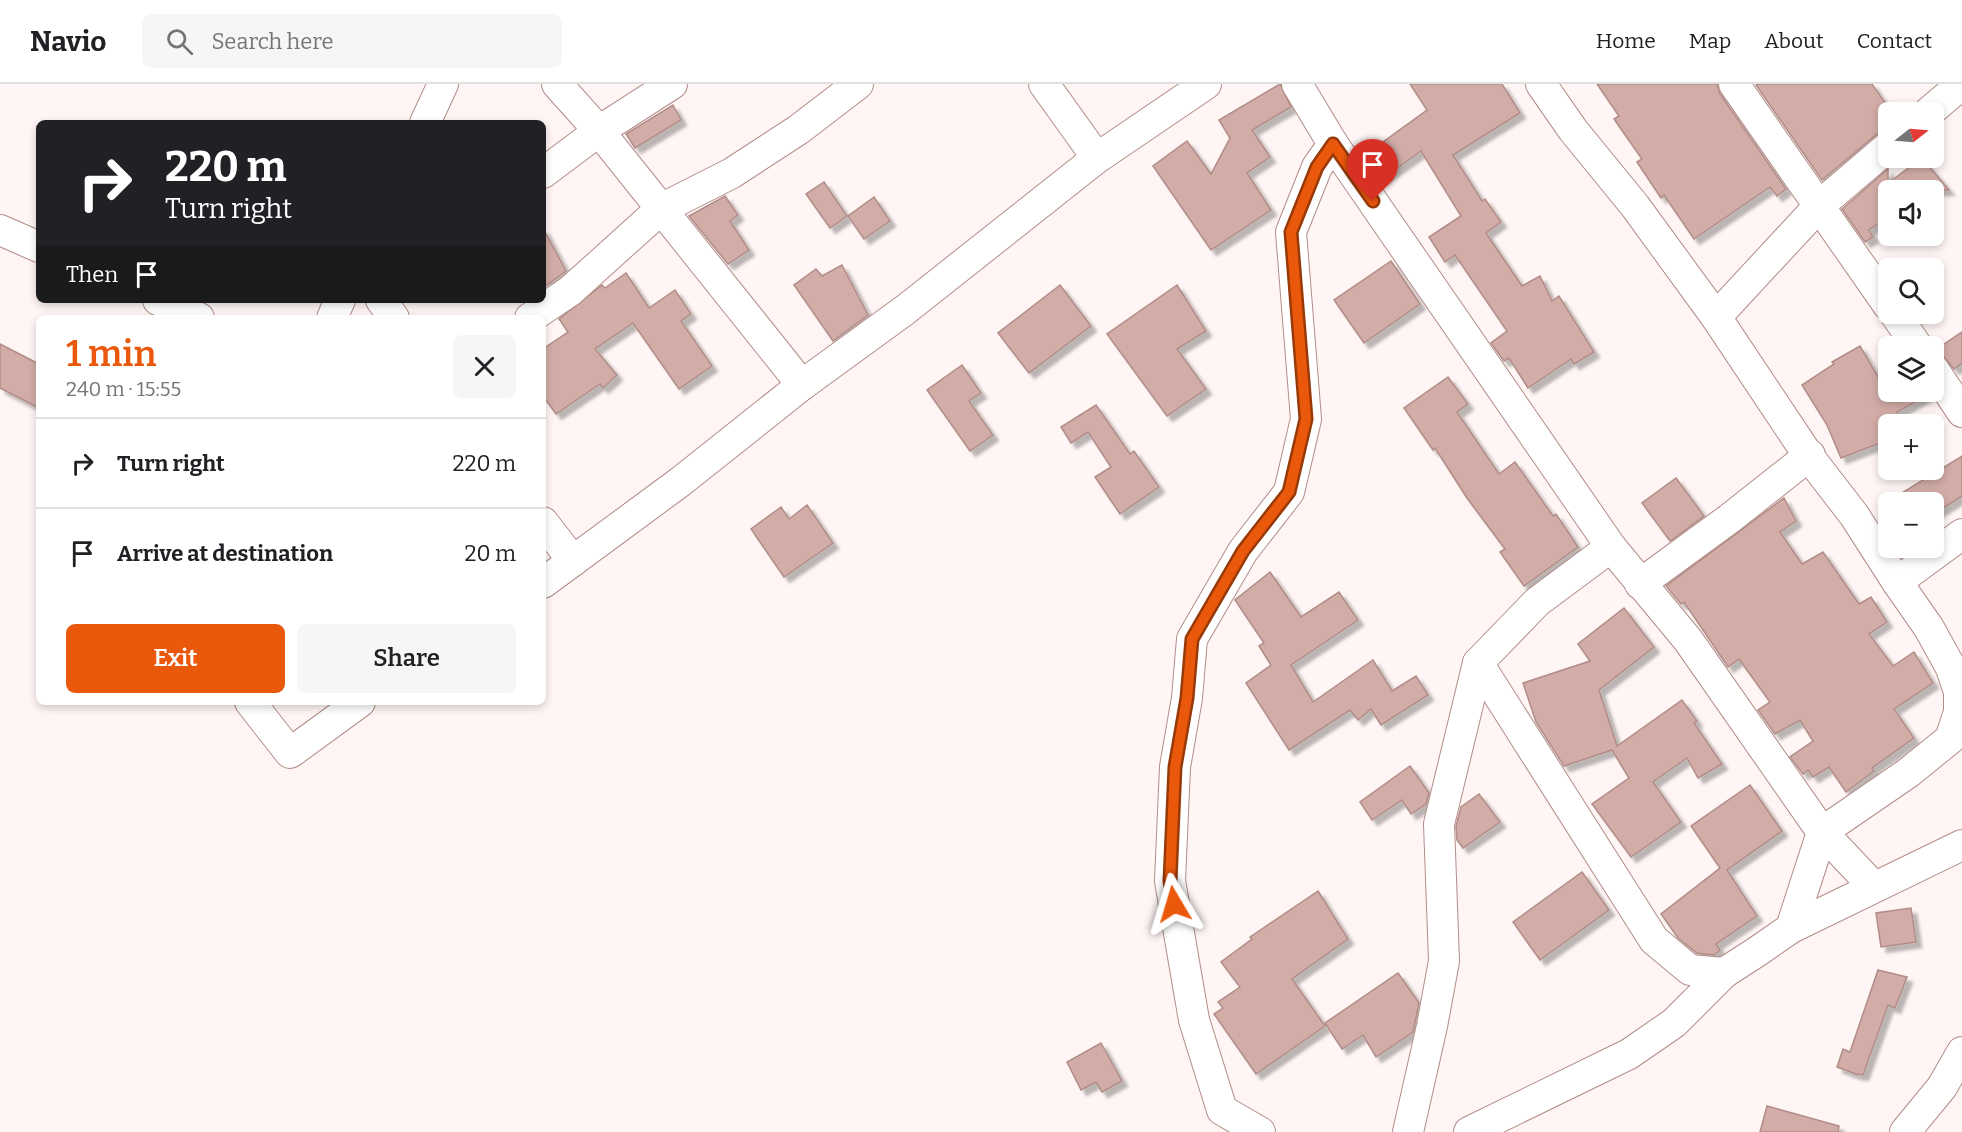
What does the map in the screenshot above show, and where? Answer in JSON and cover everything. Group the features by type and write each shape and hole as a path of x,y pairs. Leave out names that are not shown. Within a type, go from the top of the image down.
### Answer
{"street":[{"path":"426,120 443,84"},
{"path":"557,84 599,131 802,385"},
{"path":"546,171 599,131 672,84"},
{"path":"534,315 570,291 660,209 732,173 798,130 858,84"},
{"path":"1044,84 1097,158"},
{"path":"546,581 680,482 802,385 905,310 1097,158 1206,84"},
{"path":"1297,84 1333,144 1611,547 1688,640 1822,832 1874,887"},
{"path":"1541,84 1573,130 1635,206 1716,317 1854,515 1929,628 1951,668 1959,692 1959,712 1950,739 1908,773 1822,832 1791,928"},
{"path":"1734,84 1878,289"},
{"path":"1941,102 1962,84"},
{"path":"1260,1132 1222,1110 1194,1020 1170,881 1175,767 1187,698 1192,639 1243,551 1289,492 1306,419 1291,232 1317,167 1333,144"},
{"path":"1716,317 1820,205 1878,156"},
{"path":"0,230 36,246"},
{"path":"165,303 192,315"},
{"path":"1944,385 1962,412"},
{"path":"1641,584 1810,455"},
{"path":"546,526 573,561"},
{"path":"1897,582 1962,534"},
{"path":"1408,1132 1432,1026 1443,961 1439,824 1479,663 1537,602 1611,547"},
{"path":"1479,663 1654,940 1690,970 1724,973"},
{"path":"252,705 290,753 356,705"},
{"path":"1469,1132 1629,1054 1674,1023 1724,973 1791,928 1962,845"},
{"path":"1905,1132 1942,1087 1962,1052"}],"building":[{"path":"1280,84 1291,107 1252,130 1270,157 1247,173 1271,210 1211,250 1153,166 1187,141 1211,174 1230,138 1219,120"},
{"path":"1410,84 1502,84 1520,113 1453,155 1482,201 1485,199 1501,222 1486,233 1522,286 1540,276 1552,301 1559,296 1594,352 1574,364 1571,359 1528,388 1509,358 1504,361 1491,343 1507,331 1455,255 1445,262 1429,237 1461,216 1421,151 1382,179 1365,155 1427,110"},
{"path":"1597,84 1717,84 1720,94 1786,189 1777,196 1770,187 1694,239 1664,195 1661,198 1637,162 1642,159 1614,119 1619,116"},
{"path":"1872,84 1885,102 1878,102 1878,134 1822,180 1756,85"},
{"path":"673,105 681,120 635,148 626,134"},
{"path":"1908,168 1930,168 1941,180 1892,180"},
{"path":"1888,169 1888,180 1878,180 1878,224 1869,230 1873,237 1865,242 1842,209"},
{"path":"824,182 847,216 830,228 806,194"},
{"path":"725,196 738,215 730,221 749,250 728,264 689,216"},
{"path":"874,197 890,221 864,239 848,216"},
{"path":"546,234 566,271 546,286"},
{"path":"1391,261 1420,304 1364,343 1334,300"},
{"path":"842,265 868,315 833,341 794,285 816,269 822,276"},
{"path":"626,273 649,308 675,290 691,314 681,321 712,366 679,389 633,323 595,349 617,375 603,388 600,384 556,414 546,400 546,347 568,332 559,319 602,285 605,288"},
{"path":"1060,285 1091,326 1029,373 998,333"},
{"path":"1177,285 1206,331 1177,349 1206,389 1167,416 1107,334"},
{"path":"1962,332 1962,363 1954,369 1944,357 1944,344"},
{"path":"0,344 36,362 36,406 0,388"},
{"path":"1860,346 1878,377 1878,402 1915,402 1897,412 1898,414 1878,414 1878,444 1841,458 1827,425 1802,385 1834,364 1832,362"},
{"path":"962,365 981,393 969,401 993,435 970,451 927,390"},
{"path":"1448,377 1468,404 1457,412 1499,474 1515,462 1553,516 1556,514 1578,547 1524,586 1500,552 1505,549 1467,498 1435,448 1433,450 1404,408"},
{"path":"1096,405 1130,454 1134,451 1159,487 1120,514 1095,477 1111,467 1088,432 1071,443 1061,427"},
{"path":"1962,456 1962,496 1944,508 1944,492 1903,492 1923,480 1944,480 1944,467"},
{"path":"1676,478 1704,516 1670,541 1642,503"},
{"path":"1784,498 1796,521 1780,532 1802,564 1823,552 1859,604 1871,597 1887,622 1869,634 1893,666 1914,652 1933,683 1894,709 1914,738 1872,768 1874,771 1846,792 1829,767 1813,777 1808,770 1803,774 1790,757 1813,741 1800,720 1775,734 1758,710 1770,702 1739,659 1728,667 1684,602 1681,604 1666,586"},
{"path":"807,505 833,543 784,577 751,529 781,507 789,519"},
{"path":"1270,572 1301,617 1339,592 1358,620 1291,665 1313,702 1373,660 1392,691 1416,676 1428,695 1381,725 1371,709 1358,720 1350,710 1289,750 1246,683 1271,665 1259,646 1264,643 1235,600"},
{"path":"1624,608 1654,647 1599,690 1617,746 1682,700 1697,721 1694,723 1722,764 1698,778 1687,758 1653,782 1681,822 1631,857 1592,804 1629,778 1612,750 1564,766 1536,722 1523,683 1590,661 1578,644"},
{"path":"1410,766 1429,793 1426,804 1411,814 1402,800 1372,820 1360,802"},
{"path":"1750,785 1782,831 1727,870 1757,916 1716,944 1720,950 1714,955 1697,953 1678,938 1661,914 1720,868 1691,826"},
{"path":"1479,794 1500,822 1463,848 1457,840 1456,826 1461,807"},
{"path":"1582,872 1609,910 1540,960 1513,922"},
{"path":"1318,891 1348,939 1292,979 1325,1026 1256,1074 1214,1014 1223,1008 1218,1002 1240,987 1221,962 1252,939 1250,937"},
{"path":"1911,908 1916,942 1881,947 1876,913"},
{"path":"1878,970 1907,977 1895,1008 1888,1005 1863,1075 1856,1074 1837,1067 1843,1049 1850,1052"},
{"path":"1398,973 1419,1003 1413,1032 1376,1057 1363,1035 1342,1049 1325,1023"},
{"path":"1101,1043 1122,1081 1102,1092 1096,1082 1081,1090 1067,1062"},
{"path":"1767,1106 1839,1126 1838,1132 1760,1132"}],"route":[{"path":"1174,904 1170,881 1175,767 1187,698 1192,639 1243,551 1289,492 1306,419 1291,232 1317,167 1333,144 1373,201"}]}
